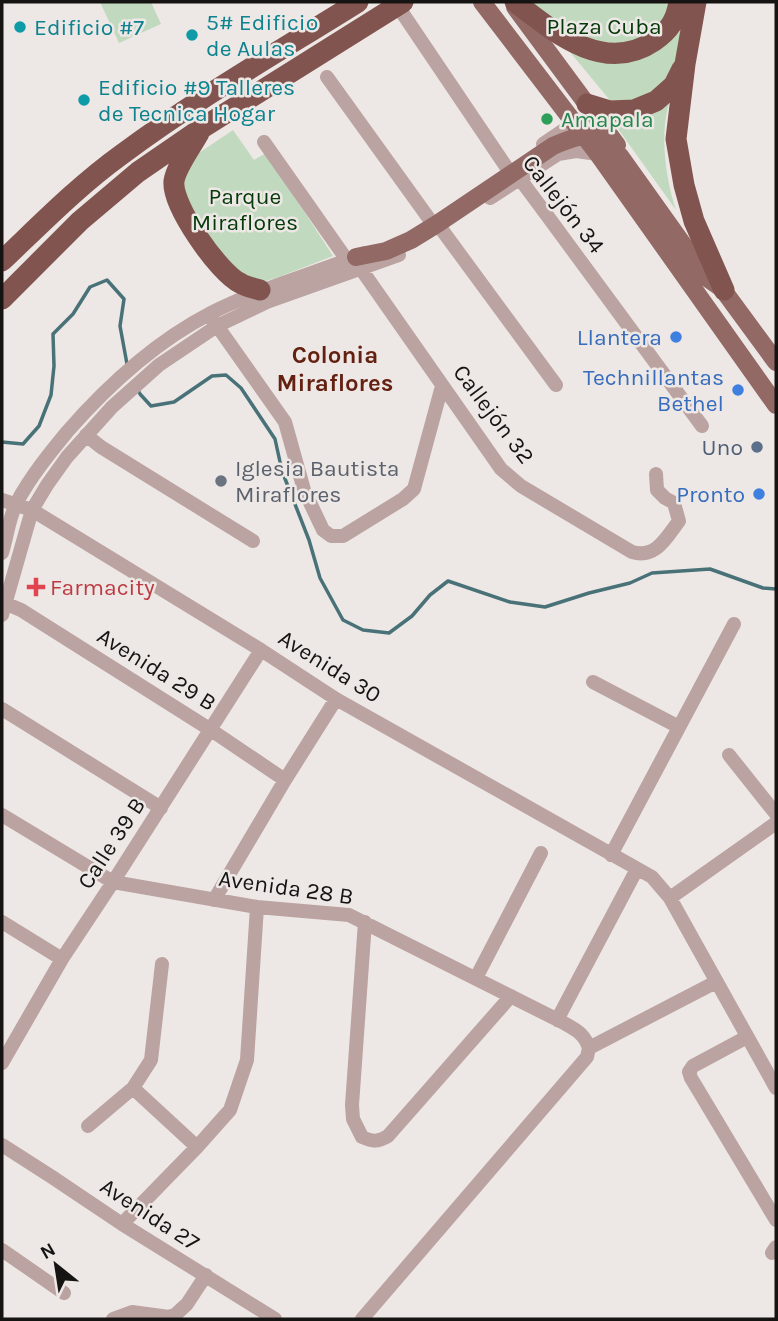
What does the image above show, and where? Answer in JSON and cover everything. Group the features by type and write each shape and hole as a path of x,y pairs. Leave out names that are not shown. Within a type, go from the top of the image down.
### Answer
{"highway":[{"path":"301,37 330,2"},
{"path":"2,261 118,157 163,125 358,2"},
{"path":"513,2 571,42 594,51 613,53 632,52 660,36 677,16 679,2"},
{"path":"696,2 676,139 684,185 715,284"},
{"path":"2,299 80,221 158,158 400,4"},
{"path":"587,104 610,111 634,110 656,101 674,85 685,64"},
{"path":"202,128 174,181 179,204 215,261 239,283 264,296"}],"main road":[{"path":"482,2 598,155 776,405"},
{"path":"513,2 715,284"},
{"path":"355,262 411,240 553,146 572,137 589,136 606,141 620,156 776,362"}],"street":[{"name":"Callejón 34","path":"400,4 507,168 520,179 702,425"},
{"path":"327,77 430,220"},
{"path":"2,553 9,502 91,405 140,360 170,338 264,296 355,262 430,220 574,123"},
{"name":"Callejón 32","path":"264,142 355,262 501,469 521,486 632,552 642,555 653,552 679,522 674,503 657,491 656,474"},
{"path":"355,262 400,254 443,230 558,153 576,151 598,155"},
{"path":"443,230 556,385"},
{"path":"213,320 285,422 304,490 323,530 331,536 343,536 403,499 414,489 442,386"},
{"path":"3,607 32,510 67,457 112,407 213,320"},
{"path":"86,435 253,541"},
{"name":"Avenida 30","path":"9,502 32,510 336,699 652,877 670,898 776,1088"},
{"name":"Avenida 29 B","path":"3,607 21,610 285,780"},
{"path":"611,855 734,624"},
{"name":"Calle 39 B","path":"2,1063 8,1037 113,882 261,650"},
{"path":"593,681 679,727"},
{"path":"214,900 336,699"},
{"path":"2,709 161,808"},
{"path":"729,755 776,814"},
{"name":"Avenida 28 B","path":"2,815 113,882 257,907 349,915 558,1020 586,1038 589,1048"},
{"path":"670,898 776,823"},
{"path":"476,978 541,853"},
{"path":"558,1020 637,869"},
{"path":"122,1224 230,1110 247,1060 257,907"},
{"path":"2,922 62,959"},
{"path":"365,922 352,1105 353,1119 362,1137 378,1141 388,1136 511,996"},
{"path":"88,1126 133,1088 151,1060 162,964"},
{"path":"362,1319 587,1057 589,1048 716,982"},
{"path":"747,1037 693,1066 689,1072 776,1220"},
{"path":"133,1088 197,1147"},
{"name":"Avenida 27","path":"2,1145 122,1224 275,1319"},
{"path":"2,1250 64,1293"},
{"path":"113,1319 132,1312 169,1317 175,1315 187,1304 205,1275"}],"green space":[{"path":"100,2 151,2 161,24 119,43"},
{"name":"Plaza Cuba","path":"532,2 677,2 648,41 596,49 538,11"},
{"path":"690,2 676,63 658,96 613,104 560,40 612,59"},
{"path":"677,86 668,107 664,132 669,186 676,210 611,119"},
{"name":"Parque Miraflores","path":"233,130 254,160 266,153 333,256 259,283 243,279 214,249 184,193 184,168 196,155"}],"waterway":[{"path":"2,442 23,444 39,426 51,395 53,334 73,314 90,287 107,280 124,299 120,326 127,364"},
{"path":"138,390 151,406 174,402 212,376 226,375 241,388 275,439 282,471 309,540 320,578 343,620 363,630 389,633 412,616 430,595 448,581 510,602 545,607 630,583 652,573 710,569 763,588 776,589"}],"place":[{"name":"Edificio #7","path":"20,27"},
{"name":"5# Edificio de Aulas","path":"192,35"},
{"name":"Edificio #9 Talleres de Tecnica Hogar","path":"84,100"},
{"name":"Amapala","path":"547,119"},
{"name":"Llantera","path":"676,337"},
{"name":"Technillantas Bethel","path":"738,390"},
{"name":"Uno","path":"757,447"},
{"name":"Iglesia Bautista Miraflores","path":"221,481"},
{"name":"Pronto","path":"759,494"},
{"name":"Farmacity","path":"36,587"}],"district":[{"name":"Colonia Miraflores","path":"335,369"}]}
